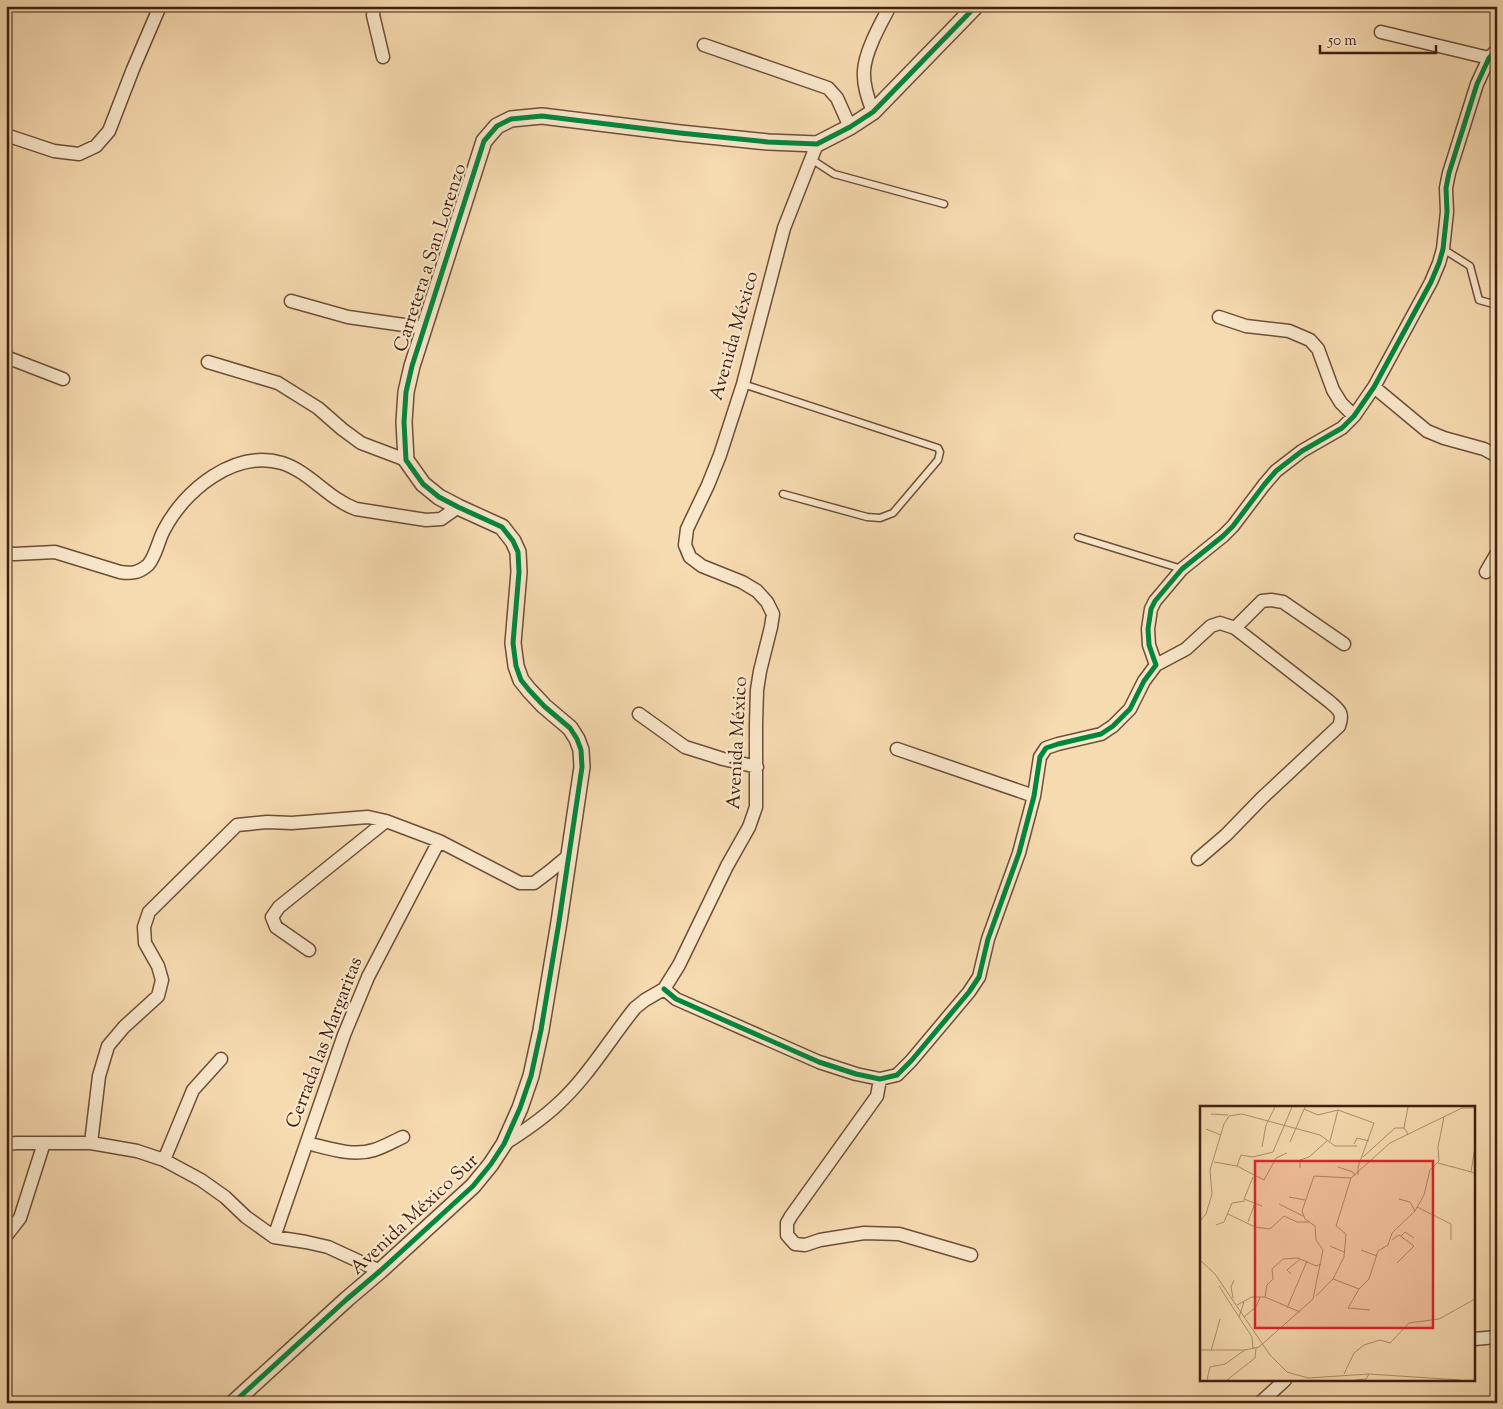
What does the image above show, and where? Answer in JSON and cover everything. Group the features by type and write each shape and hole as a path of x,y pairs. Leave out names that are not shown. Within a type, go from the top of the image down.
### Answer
{"street":[{"path":"6,134 54,151 79,154 96,146 109,131 132,69 160,6"},
{"path":"374,6 373,15 383,57"},
{"path":"873,112 866,93 864,70 877,29 890,6"},
{"name":"Carretera a San Lorenzo","path":"406,460 404,422 406,392 484,141 497,126 511,119 542,116 768,142 817,144 850,127 873,112 976,6"},
{"path":"1156,665 1149,645 1150,609 1182,569 1223,536 1276,471 1302,451 1342,428 1354,416 1374,387 1431,282 1443,249 1447,212 1446,188 1449,172 1477,84 1493,54 1381,32"},
{"path":"704,45 828,88 837,98 850,127"},
{"name":"Avenida México","path":"504,1144 559,1104 635,1008 664,989 679,965 727,866 749,827 756,807 758,690 760,671 773,614 767,602 758,591 742,582 702,566 690,557 685,546 687,529 720,455 742,384 784,228 817,144"},
{"path":"291,302 348,317 425,328"},
{"path":"1219,317 1246,326 1289,331 1310,340 1318,349 1333,390 1341,403 1354,416"},
{"path":"6,357 63,379"},
{"path":"91,1143 99,1076 108,1046 124,1027 158,996 162,980 158,966 145,943 144,927 149,912 237,825 368,817 386,821 439,841 520,883 534,883 568,856 582,767 577,739 570,728 544,706 529,690 521,680 516,666 513,643 519,572 518,552 513,541 502,527 438,497 423,484 406,460 361,443 318,408 278,383 208,362"},
{"path":"1374,387 1427,431 1444,438 1484,449 1497,456"},
{"path":"6,553 55,552 120,572 130,574 141,571 149,563 174,513 197,487 232,466 264,460 281,463 298,470 334,498 356,510 426,520 441,519 458,508"},
{"path":"1486,572 1497,553"},
{"path":"1235,628 1262,602 1271,600 1283,602 1344,644"},
{"path":"664,989 676,999 819,1062 856,1074 880,1079 896,1075 911,1061 969,992 978,977 988,939 1019,853 1034,796 1040,757 1046,748 1101,734 1114,726 1130,709 1144,681 1156,665 1186,650 1211,626 1220,623 1235,628 1330,702 1341,712 1342,719 1339,726 1262,798 1226,835 1198,859"},
{"path":"639,714 685,747 757,767"},
{"path":"897,749 1034,796"},
{"path":"309,950 276,927 272,917 279,907 386,821"},
{"name":"Cerrada las Margaritas","path":"274,1237 344,1035 368,977 439,841"},
{"name":"Avenida México Sur","path":"233,1403 473,1186 504,1144 520,1108 539,1039 568,856"},
{"path":"164,1160 193,1090 221,1059"},
{"path":"880,1079 877,1096 791,1216 787,1235 794,1244 805,1245 820,1240 864,1233 900,1234 972,1255"},
{"path":"307,1142 334,1150 355,1152 373,1150 403,1137"},
{"path":"6,1144 17,1142 91,1143 137,1150 164,1160 201,1180 274,1237 328,1247 380,1271"},
{"path":"6,1236 20,1218 44,1143"},
{"path":"1476,1340 1497,1338"},
{"path":"1260,1403 1283,1382"}],"lane":[{"path":"811,159 834,174 944,204"},
{"path":"1443,249 1470,266 1479,300 1497,305"},
{"path":"742,384 938,448 940,452 938,460 893,513 880,518 867,518 783,494"},
{"path":"1078,537 1182,569"}],"cycle path":[{"path":"233,1403 473,1186 504,1144 520,1108 531,1076 541,1030 582,767 581,750 570,728 544,706 529,690 521,680 516,666 513,643 519,572 518,552 513,541 502,527 439,497 423,484 406,460 404,422 406,392 412,366 484,141 497,126 511,119 542,116 768,142 817,144 850,127 873,112 976,6"},
{"path":"664,989 676,999 819,1062 856,1074 880,1079 897,1075 911,1061 969,992 979,977 988,939 1019,853 1034,796 1040,757 1046,748 1101,734 1113,726 1130,709 1144,681 1156,665 1149,645 1148,629 1151,609 1155,601 1182,569 1233,526 1276,471 1302,451 1342,428 1354,416 1374,387 1431,282 1439,263 1443,249 1447,212 1446,188 1449,173 1477,84 1489,58 1497,50"}]}
